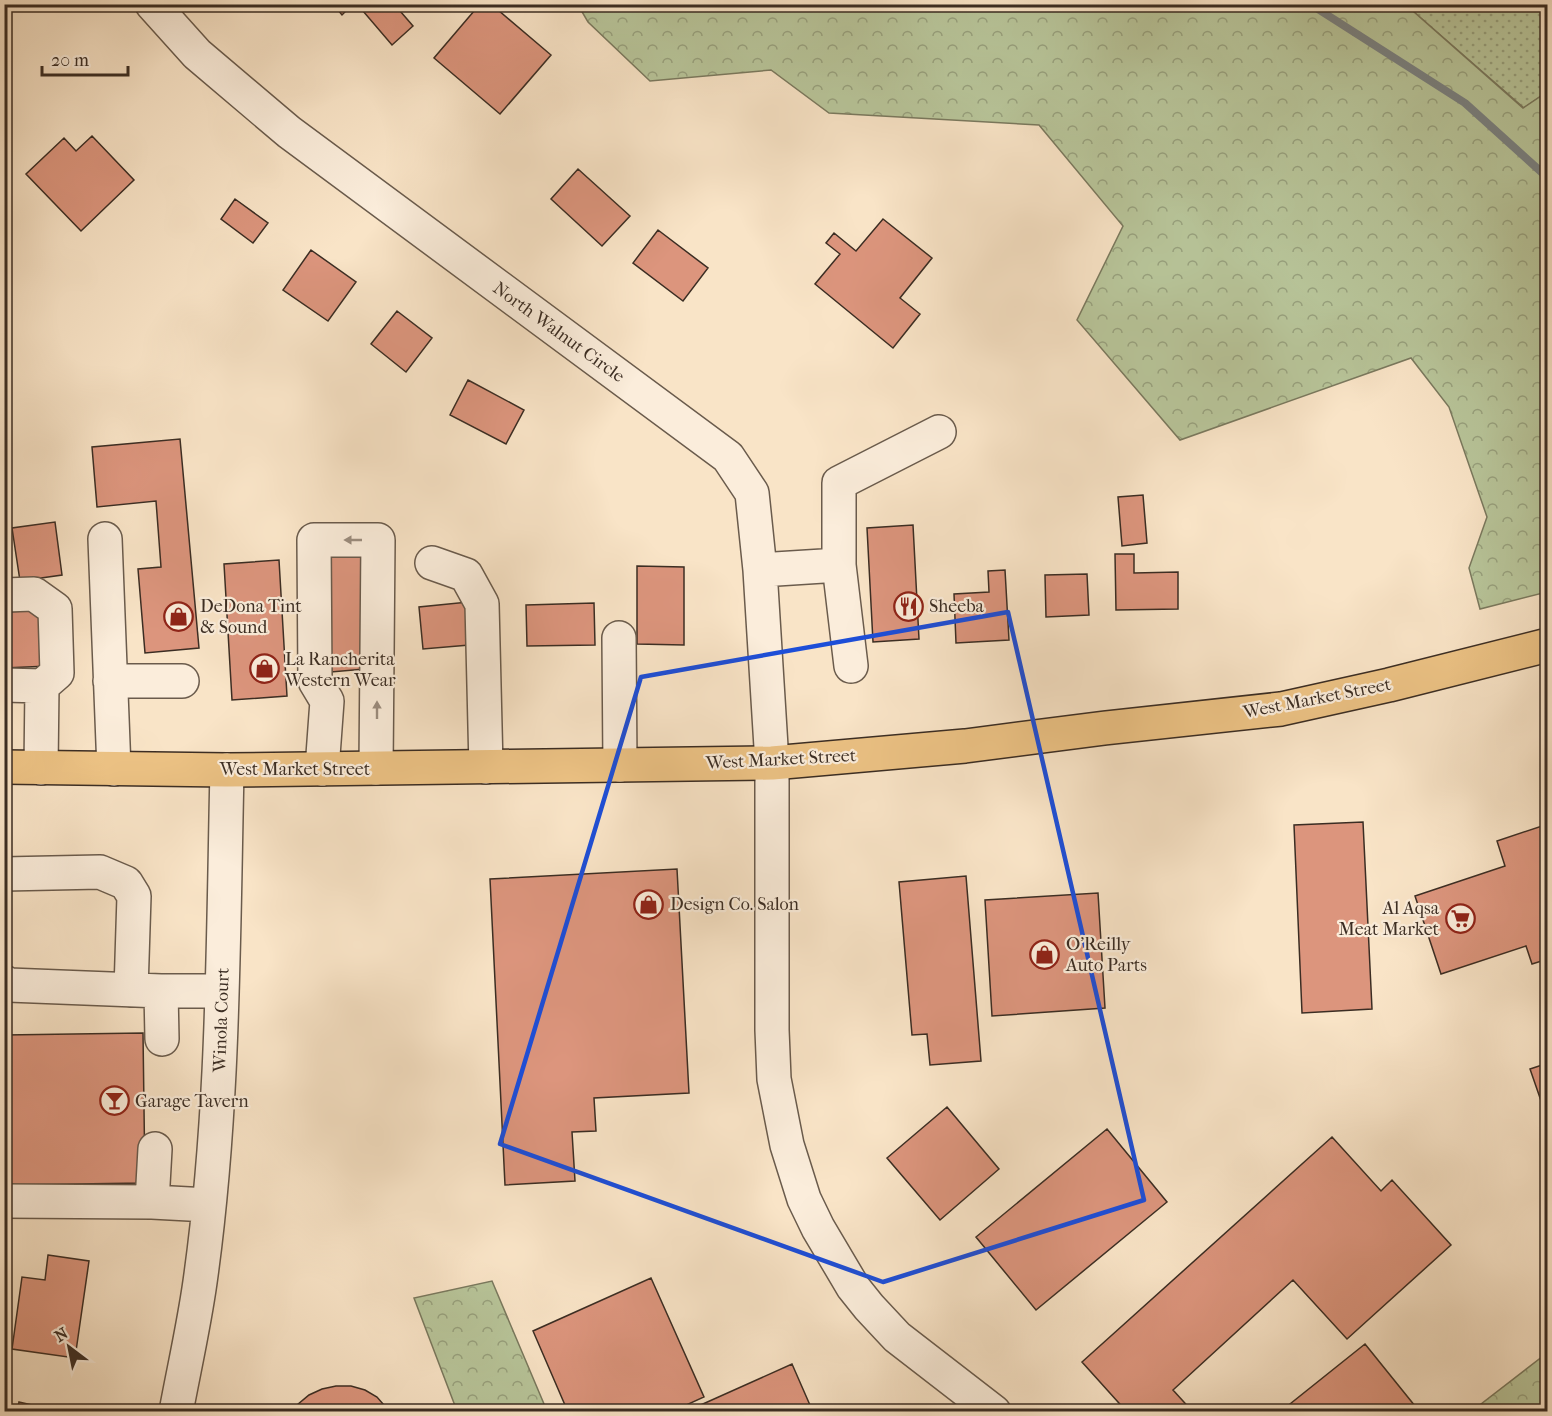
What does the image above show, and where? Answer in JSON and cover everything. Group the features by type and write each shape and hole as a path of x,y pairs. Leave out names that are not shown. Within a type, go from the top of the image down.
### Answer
{"main road":[{"name":"West Market Street","path":"4,767 227,770 772,763 965,746 1281,709 1389,685 1548,645"}],"street":[{"name":"North Walnut Circle","path":"152,4 197,54 289,132 728,457 752,493 760,570 772,763 774,1079 787,1145 804,1199 853,1287 897,1337 994,1412"},
{"path":"850,666 839,565 839,483 939,432"},
{"path":"105,539 114,769"},
{"path":"322,769 327,701 315,681 314,540 378,540 376,768"},
{"path":"432,563 466,575 482,604 486,767"},
{"path":"760,570 839,565"},
{"path":"4,595 34,594 56,609 57,673 42,686 4,685"},
{"path":"619,638 620,765"},
{"path":"111,681 182,681"},
{"path":"41,768 42,686"},
{"name":"Winola Court","path":"176,1412 200,1283 220,1063 227,770"},
{"path":"4,874 100,872 126,883 134,896 146,991 162,1039"},
{"path":"4,981 9,985 222,992"},
{"path":"152,1202 155,1149"},
{"path":"4,1201 152,1202 208,1205"}],"highlighted area":[{"path":"1008,612 1144,1200 883,1282 500,1144 641,677"}],"green space":[{"path":"578,5 1406,5 1523,108 1547,92 1547,592 1480,609 1469,568 1487,517 1449,407 1411,358 1180,440 1077,320 1123,226 1039,125 829,113 771,70 650,81 588,22"},
{"path":"1406,5 1547,5 1547,92 1524,108"},
{"path":"492,1281 547,1411 457,1411 414,1298"},
{"path":"1547,1353 1547,1411 1472,1411"}],"building":[{"path":"333,4 353,4 342,15"},
{"path":"357,4 394,4 413,26 392,45"},
{"path":"480,4 491,4 551,55 500,114 434,58"},
{"path":"92,136 134,180 81,231 26,174 64,138 76,151"},
{"path":"578,169 630,216 602,246 551,199"},
{"path":"235,199 268,223 253,243 221,219"},
{"path":"883,219 932,258 900,298 920,314 893,348 815,284 840,254 826,243 834,233 856,251"},
{"path":"658,230 708,268 683,301 633,263"},
{"path":"311,250 356,282 328,321 283,290"},
{"path":"397,311 432,338 406,372 371,344"},
{"path":"468,380 524,410 506,444 450,415"},
{"path":"180,439 199,648 145,653 138,569 161,567 156,501 97,507 92,447"},
{"path":"1143,495 1147,543 1122,546 1118,497"},
{"path":"55,522 62,575 20,581 12,528"},
{"path":"913,525 919,639 873,642 867,528"},
{"path":"366,547 376,668 331,672 322,551"},
{"path":"1115,554 1134,554 1134,573 1178,572 1178,609 1116,610"},
{"path":"279,560 287,696 232,700 224,564"},
{"path":"637,566 684,567 684,645 637,644"},
{"path":"1005,570 1009,640 956,643 954,594 989,592 988,571"},
{"path":"1087,574 1089,615 1046,617 1045,575"},
{"path":"478,601 481,644 423,649 419,607"},
{"path":"594,603 595,645 527,646 526,605"},
{"path":"47,610 49,666 4,668 4,612"},
{"path":"1363,822 1372,1009 1302,1013 1294,825"},
{"path":"1548,824 1548,959 1532,964 1526,946 1441,974 1415,896 1505,866 1497,841"},
{"path":"677,869 689,1093 594,1098 596,1131 572,1132 575,1181 505,1185 490,879"},
{"path":"966,876 981,1061 930,1065 927,1034 912,1035 899,882"},
{"name":"O'Reilly Auto Parts","path":"1098,893 1105,1008 992,1016 985,900"},
{"path":"143,1033 145,1183 4,1185 4,1035"},
{"path":"1548,1063 1548,1121 1530,1069"},
{"path":"947,1107 999,1169 940,1220 887,1158"},
{"path":"1107,1129 1167,1202 1036,1310 976,1237"},
{"path":"1332,1137 1381,1191 1392,1180 1451,1245 1347,1339 1293,1280 1173,1390 1193,1412 1127,1412 1082,1362"},
{"path":"48,1255 89,1261 75,1358 12,1349 22,1277 45,1280"},
{"path":"651,1278 704,1397 671,1412 568,1412 533,1331"},
{"path":"1365,1344 1415,1406 1408,1412 1280,1412"},
{"path":"792,1364 813,1412 685,1412"},
{"path":"336,1386 351,1386 365,1390 377,1397 390,1412 293,1412 297,1405 309,1395"},
{"path":"19,1402 62,1412 17,1412"}],"waterway":[{"path":"1310,4 1465,103 1548,178"}],"place":[{"name":"Sheeba","path":"908,606"},
{"name":"DeDona Tint & Sound","path":"179,616"},
{"name":"La Rancherita Western Wear","path":"264,669"},
{"name":"Design Co. Salon","path":"649,904"},
{"name":"Al Aqsa Meat Market","path":"1460,918"},
{"name":"O'Reilly Auto Parts","path":"1045,954"},
{"name":"Garage Tavern","path":"114,1101"}]}
